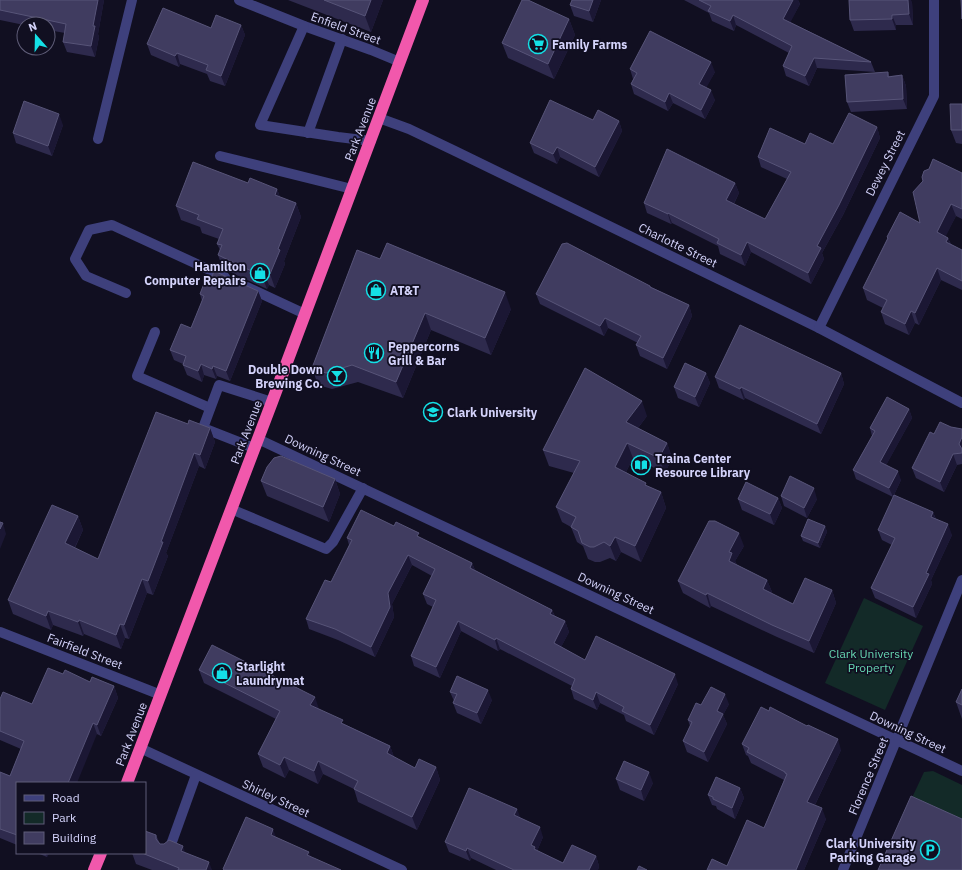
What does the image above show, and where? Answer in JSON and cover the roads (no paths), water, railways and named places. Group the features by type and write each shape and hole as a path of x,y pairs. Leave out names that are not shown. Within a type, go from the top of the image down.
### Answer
{"highway":[{"name":"Park Avenue","path":"127,782 424,0"},
{"path":"94,870 101,854"}],"street":[{"path":"98,139 132,0"},
{"name":"Enfield Street","path":"239,0 400,62"},
{"name":"Dewey Street","path":"819,328 934,96 934,0"},
{"path":"304,26 260,125 371,141"},
{"path":"308,133 342,39"},
{"name":"Charlotte Street","path":"379,118 409,129 819,328 962,403"},
{"path":"220,156 352,189"},
{"path":"126,293 86,276 75,259 89,230 112,225 305,314"},
{"path":"155,332 137,376 210,408 219,385 272,402"},
{"name":"Downing Street","path":"210,408 203,428 256,444 363,488 962,771"},
{"path":"231,509 326,549 334,542 363,488"},
{"name":"Florence Street","path":"843,870 962,580"},
{"name":"Fairfield Street","path":"0,632 161,695"},
{"name":"Shirley Street","path":"140,748 402,870"},
{"path":"168,853 196,775"}],"place":[{"name":"Family Farms","path":"538,44"},
{"name":"Hamilton Computer Repairs","path":"260,273"},
{"name":"AT&T","path":"376,290"},
{"name":"Peppercorns Grill & Bar","path":"374,353"},
{"name":"Double Down Brewing Co.","path":"337,376"},
{"name":"Clark University","path":"433,412"},
{"name":"Traina Center Resource Library","path":"641,465"},
{"name":"Starlight Laundrymat","path":"222,673"},
{"name":"Clark University Parking Garage","path":"930,850"}],"park label":[{"name":"Clark University Property","path":"871,660"}]}
